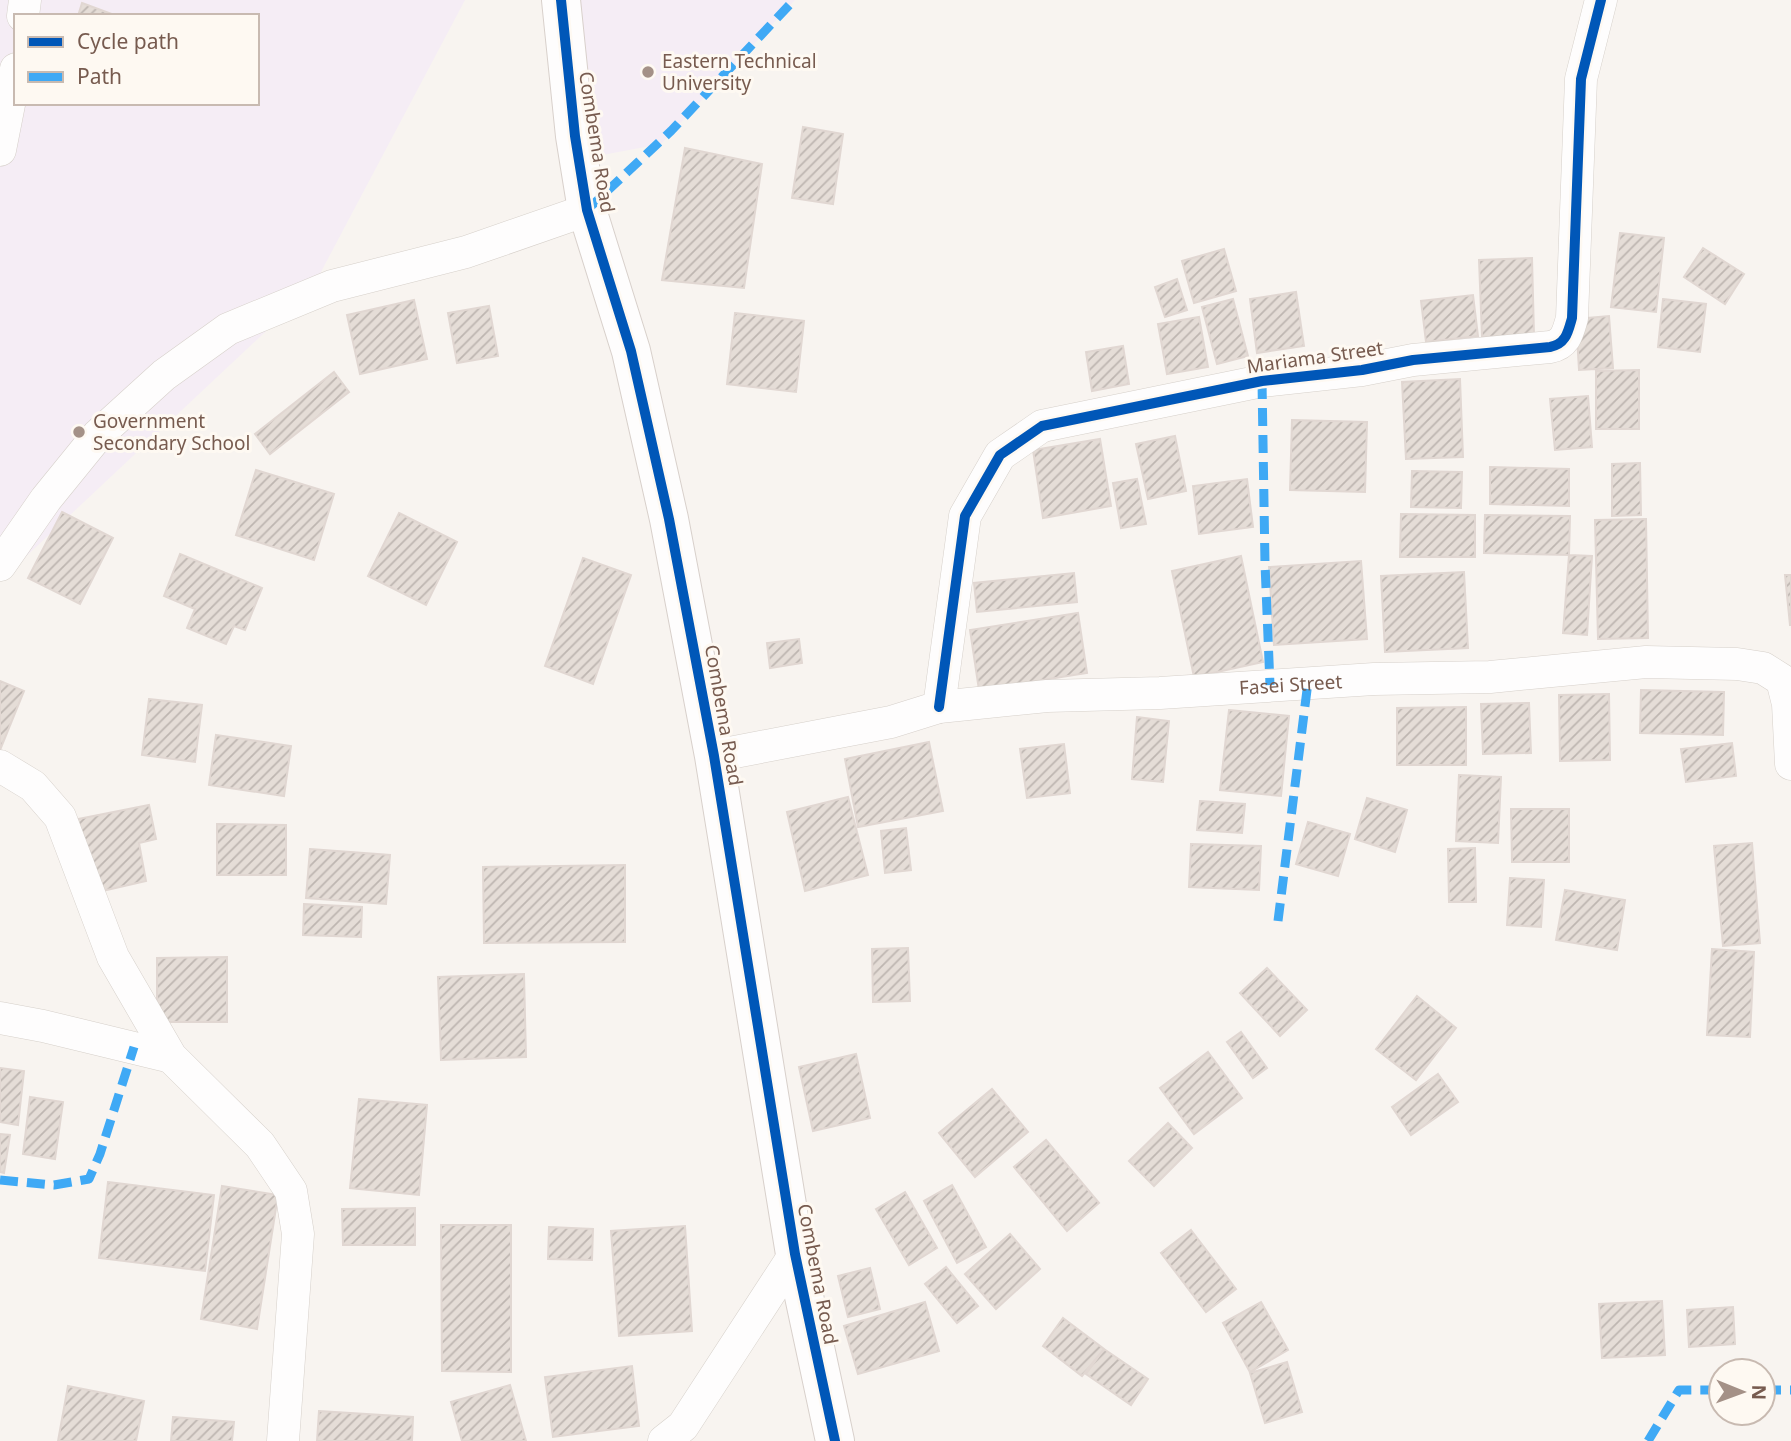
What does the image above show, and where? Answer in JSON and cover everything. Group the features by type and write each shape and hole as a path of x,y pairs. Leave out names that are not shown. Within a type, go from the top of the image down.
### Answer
{"street":[{"name":"Combema Road","path":"561,0 575,136 587,210 631,351 669,519 715,757 795,1254 835,1441"},
{"name":"Mariama Street","path":"939,707 964,516 1000,455 1042,426 1262,381 1362,370 1413,360 1550,347 1559,345 1566,338 1573,306 1581,79 1601,0"},
{"path":"0,150 14,79"},
{"path":"0,565 46,499 98,435 164,375 228,329 332,286 466,252 587,210"},
{"name":"Fasei Street","path":"715,757 891,722 939,707 1047,696 1160,693 1374,679 1490,677 1646,662 1763,667 1782,680 1788,704 1791,764"},
{"path":"0,766 33,786 60,817 113,957 171,1056 260,1145 291,1191 298,1234 284,1440"},
{"path":"0,1018 171,1056"},
{"path":"664,1441 683,1426 795,1254"}],"shaded area":[{"name":"Government Secondary School","path":"0,0 465,0 313,287 3,578 0,577"},
{"name":"Eastern Technical University","path":"570,0 795,0 661,144 565,162"}],"building":[{"path":"82,3 112,14 79,14"},
{"path":"803,127 843,134 833,204 792,198"},
{"path":"685,148 762,164 744,288 662,280"},
{"path":"1620,233 1664,238 1656,312 1611,307"},
{"path":"1703,248 1744,274 1725,304 1684,277"},
{"path":"1224,249 1236,291 1194,303 1182,261"},
{"path":"1532,258 1534,335 1482,337 1479,260"},
{"path":"1177,279 1187,310 1165,317 1155,287"},
{"path":"1296,292 1304,346 1257,353 1250,299"},
{"path":"1473,295 1478,336 1426,342 1421,301"},
{"path":"1233,299 1248,356 1217,364 1202,307"},
{"path":"1663,299 1706,304 1700,352 1658,347"},
{"path":"414,300 427,359 360,374 347,315"},
{"path":"489,306 498,356 457,363 448,313"},
{"path":"735,313 804,321 796,392 727,384"},
{"path":"1609,316 1613,368 1579,370 1576,319"},
{"path":"1199,317 1208,367 1167,374 1158,324"},
{"path":"1123,346 1129,384 1092,391 1086,352"},
{"path":"1639,370 1639,429 1596,429 1596,371"},
{"path":"334,372 349,392 270,454 255,434"},
{"path":"1460,379 1463,457 1406,459 1402,382"},
{"path":"1588,396 1592,447 1555,450 1550,399"},
{"path":"1292,420 1367,422 1365,492 1290,490"},
{"path":"1175,436 1186,491 1148,499 1136,444"},
{"path":"1100,439 1111,506 1043,518 1033,450"},
{"path":"1640,463 1641,515 1612,516 1612,464"},
{"path":"1490,467 1569,469 1569,506 1490,504"},
{"path":"256,470 334,494 314,560 236,535"},
{"path":"1412,471 1462,472 1461,508 1411,507"},
{"path":"1137,479 1146,524 1121,528 1113,483"},
{"path":"1247,479 1253,527 1199,534 1193,486"},
{"path":"62,512 113,538 80,604 28,578"},
{"path":"399,513 457,542 426,605 368,576"},
{"path":"1401,514 1475,515 1475,557 1400,557"},
{"path":"1485,515 1570,516 1569,555 1484,553"},
{"path":"1646,519 1648,638 1598,639 1595,520"},
{"path":"180,554 262,588 245,630 234,626 226,644 187,628 195,609 164,596"},
{"path":"1569,555 1592,556 1587,635 1563,633"},
{"path":"1241,556 1263,662 1194,677 1172,571"},
{"path":"583,558 631,575 593,684 545,666"},
{"path":"1361,561 1367,639 1274,645 1269,567"},
{"path":"1464,572 1468,648 1385,652 1381,576"},
{"path":"1074,573 1077,602 977,612 974,583"},
{"path":"1785,575 1791,575 1791,625 1790,625"},
{"path":"1078,613 1087,673 979,690 970,630"},
{"path":"799,639 802,663 770,668 767,643"},
{"path":"0,681 24,691 0,750"},
{"path":"1641,690 1724,692 1723,735 1640,733"},
{"path":"1609,694 1610,760 1560,761 1559,695"},
{"path":"149,699 202,705 195,762 142,755"},
{"path":"1529,703 1531,753 1483,754 1481,704"},
{"path":"1466,707 1466,765 1397,765 1397,708"},
{"path":"1229,710 1289,716 1281,796 1220,790"},
{"path":"1137,717 1169,721 1163,782 1132,779"},
{"path":"216,735 291,746 284,796 209,785"},
{"path":"929,742 943,811 858,827 845,759"},
{"path":"1732,743 1736,776 1686,782 1681,749"},
{"path":"1064,744 1070,793 1027,798 1020,749"},
{"path":"1459,775 1501,777 1498,843 1456,841"},
{"path":"848,797 868,875 805,891 787,812"},
{"path":"1367,798 1407,810 1395,852 1355,839"},
{"path":"1200,801 1245,804 1242,833 1197,830"},
{"path":"149,805 156,839 139,843 146,881 98,892 90,851 80,853 73,820"},
{"path":"1511,809 1569,809 1569,862 1512,862"},
{"path":"1308,822 1350,834 1338,876 1296,864"},
{"path":"217,824 286,825 286,875 217,875"},
{"path":"906,828 911,870 885,873 881,831"},
{"path":"1752,843 1760,943 1723,946 1714,846"},
{"path":"1191,844 1261,846 1259,890 1189,887"},
{"path":"1475,848 1476,902 1449,902 1448,849"},
{"path":"310,849 390,855 386,904 306,898"},
{"path":"625,865 625,942 484,943 483,867"},
{"path":"1510,878 1544,880 1541,927 1507,925"},
{"path":"1565,890 1625,900 1617,950 1556,940"},
{"path":"304,904 362,907 361,937 303,935"},
{"path":"908,948 910,1001 873,1002 872,949"},
{"path":"1712,949 1754,952 1750,1037 1707,1035"},
{"path":"227,957 227,1022 157,1022 157,958"},
{"path":"1267,968 1307,1010 1280,1036 1240,993"},
{"path":"524,974 526,1057 441,1060 438,977"},
{"path":"1417,996 1456,1028 1416,1080 1376,1049"},
{"path":"1241,1032 1267,1068 1253,1078 1227,1042"},
{"path":"1208,1052 1242,1098 1194,1134 1160,1088"},
{"path":"856,1054 870,1118 813,1131 799,1067"},
{"path":"0,1068 24,1071 18,1125 0,1122"},
{"path":"1438,1074 1458,1102 1411,1135 1392,1107"},
{"path":"992,1089 1028,1132 975,1177 939,1133"},
{"path":"30,1097 63,1102 55,1159 23,1154"},
{"path":"359,1099 427,1105 419,1195 350,1188"},
{"path":"1168,1123 1192,1148 1154,1186 1129,1161"},
{"path":"0,1134 10,1135 4,1173 0,1172"},
{"path":"1046,1140 1099,1203 1067,1231 1014,1167"},
{"path":"108,1182 214,1195 205,1271 99,1258"},
{"path":"952,1185 986,1247 957,1263 924,1201"},
{"path":"222,1186 278,1195 257,1329 201,1319"},
{"path":"905,1192 937,1248 909,1265 876,1209"},
{"path":"415,1208 415,1245 343,1245 342,1209"},
{"path":"441,1225 511,1225 511,1372 442,1371"},
{"path":"685,1226 692,1331 619,1336 611,1231"},
{"path":"549,1227 593,1229 592,1260 548,1259"},
{"path":"1191,1230 1236,1289 1206,1312 1161,1253"},
{"path":"1010,1234 1040,1269 996,1309 965,1274"},
{"path":"946,1267 978,1306 957,1323 925,1284"},
{"path":"870,1268 880,1309 848,1317 838,1276"},
{"path":"1662,1301 1665,1355 1602,1358 1599,1304"},
{"path":"925,1302 939,1351 858,1374 844,1326"},
{"path":"1261,1302 1288,1350 1250,1372 1223,1323"},
{"path":"1733,1307 1735,1344 1689,1347 1687,1310"},
{"path":"1063,1318 1104,1349 1082,1376 1043,1346"},
{"path":"1104,1349 1148,1379 1131,1405 1086,1374"},
{"path":"1287,1362 1302,1412 1265,1423 1250,1373"},
{"path":"632,1366 639,1426 553,1437 545,1377"},
{"path":"510,1385 526,1441 462,1441 451,1402"},
{"path":"68,1386 144,1401 136,1441 58,1441"},
{"path":"319,1411 413,1417 412,1441 317,1441"},
{"path":"173,1417 234,1422 232,1441 171,1441"}],"marked path":[{"path":"587,210 671,131 794,0"},
{"path":"1262,381 1270,685"},
{"path":"1278,921 1308,682"},
{"path":"0,1180 54,1185 89,1179 100,1154 134,1047"},
{"path":"1648,1441 1679,1390 1707,1390"},
{"path":"1777,1390 1791,1390"}],"cycle path":[{"path":"561,0 575,136 587,210 631,351 669,519 714,756 795,1254 835,1441"},
{"path":"939,707 965,516 1000,455 1042,426 1262,381 1362,370 1413,360 1550,347 1563,340 1572,318 1581,79 1601,0"}],"place":[{"name":"Eastern Technical University","path":"648,72"},
{"name":"Government Secondary School","path":"79,432"}]}
